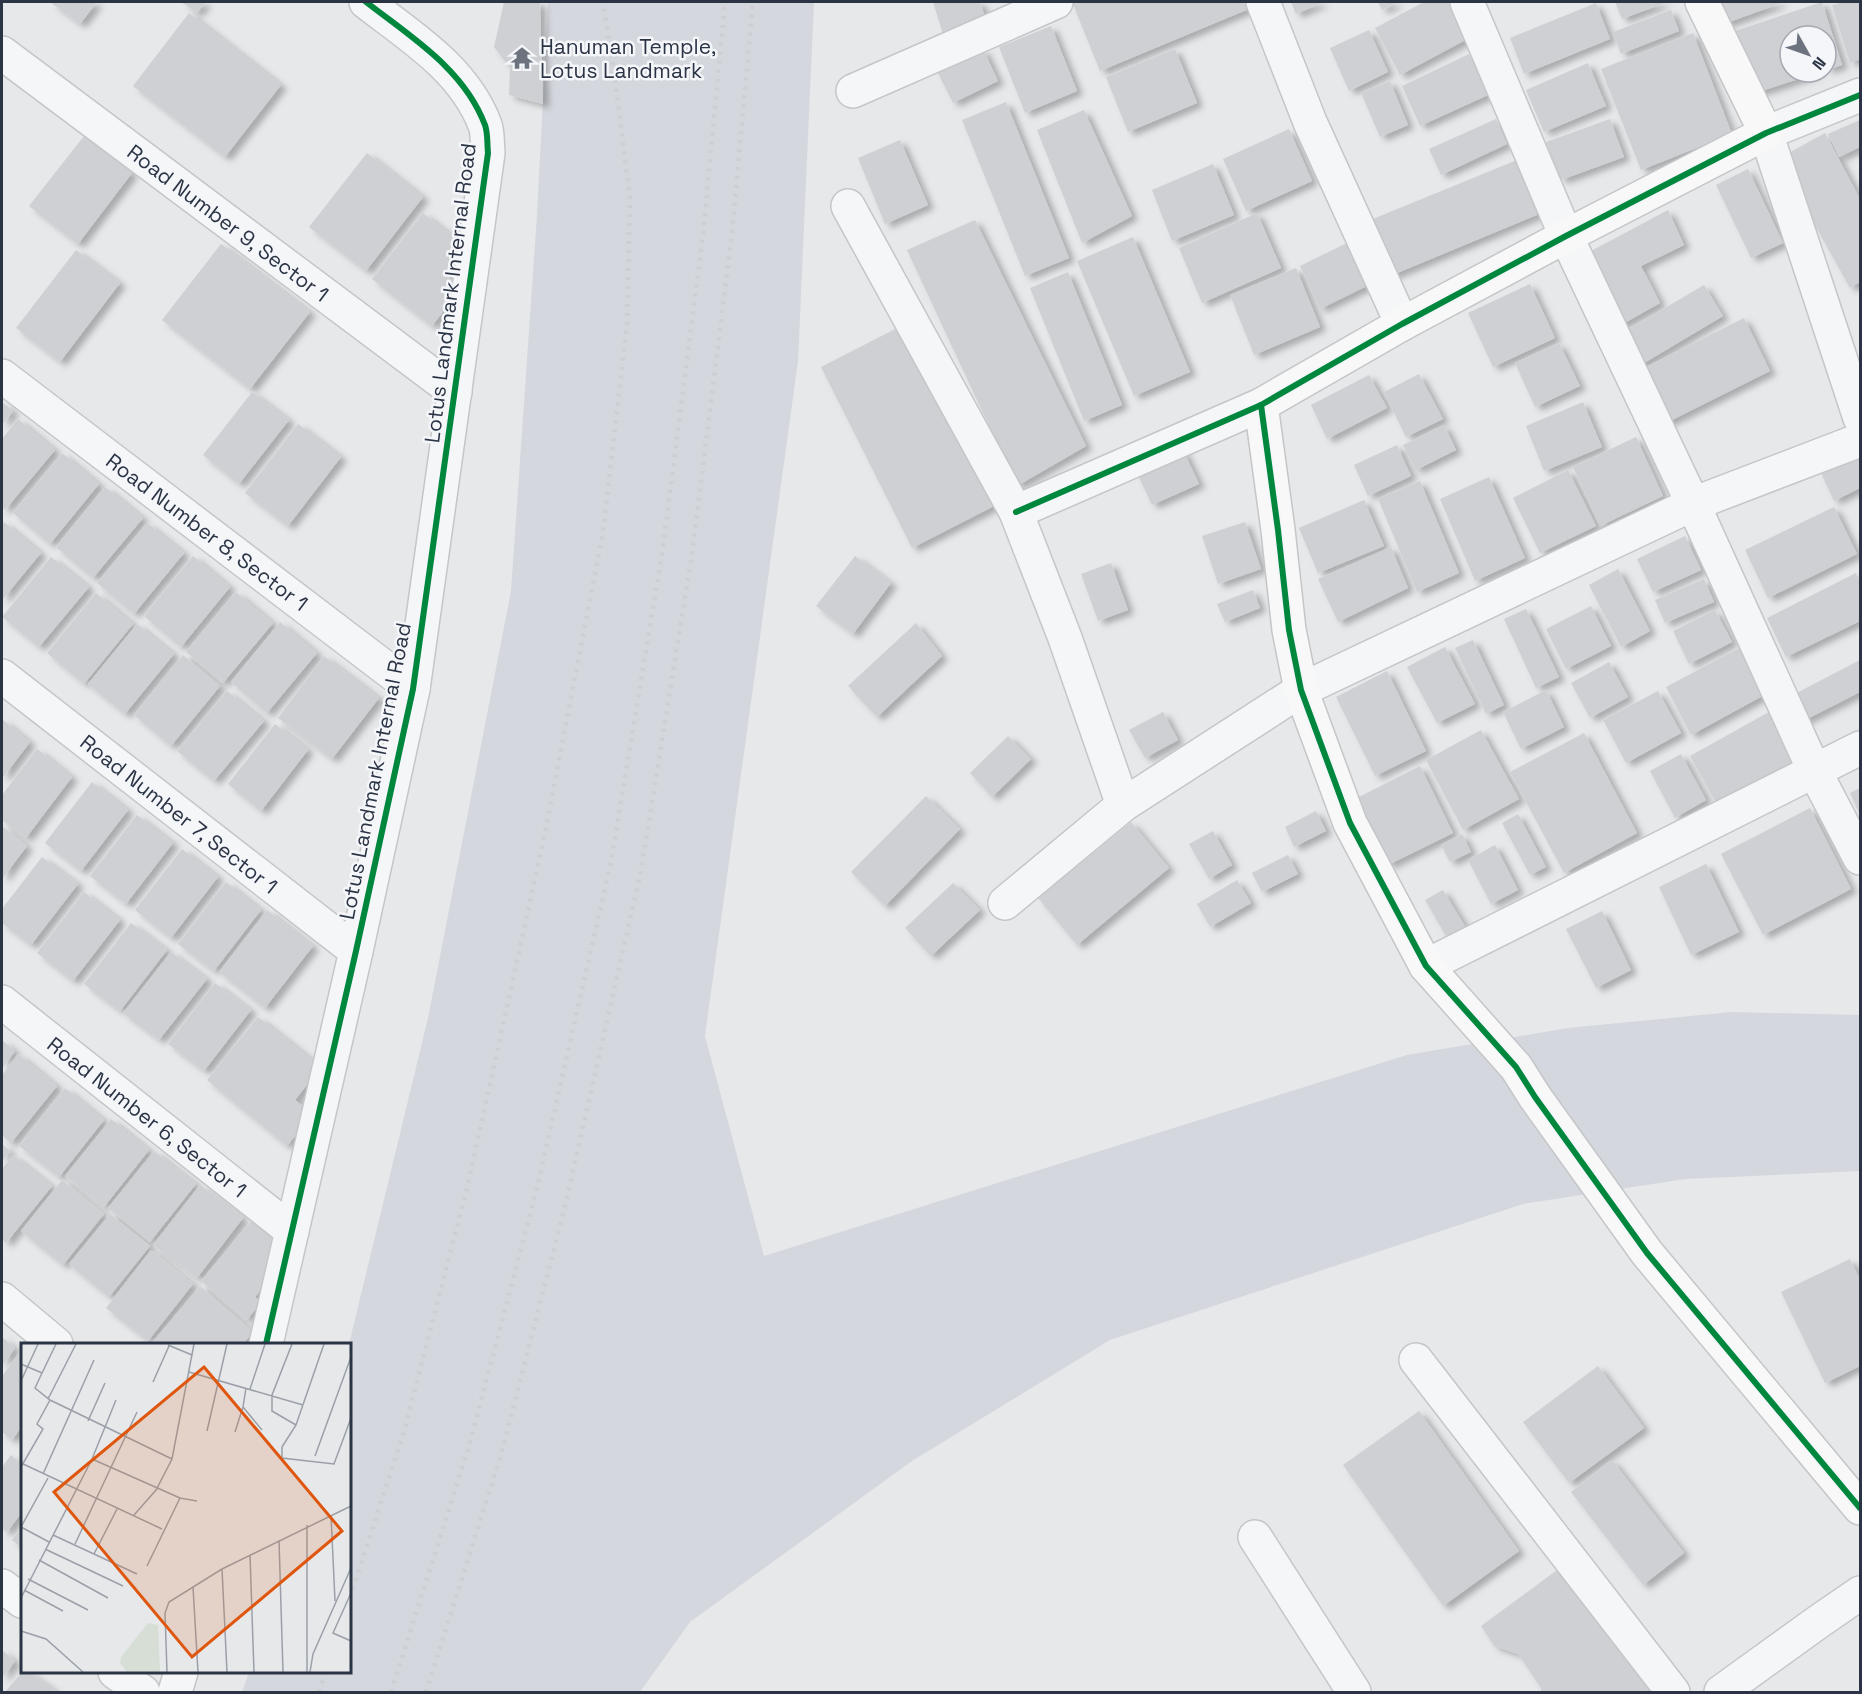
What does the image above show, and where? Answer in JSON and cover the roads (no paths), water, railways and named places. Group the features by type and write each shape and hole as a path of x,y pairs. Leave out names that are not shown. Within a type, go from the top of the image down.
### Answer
{"street":[{"name":"Lotus Landmark Internal Road","path":"266,1343 413,689 488,153 486,127 465,87 442,61 366,2"},
{"path":"853,91 1056,2"},
{"path":"1263,2 1310,122 1402,324"},
{"path":"1467,2 1566,236 1694,504 1814,770 1860,858"},
{"path":"1702,2 1766,134 1860,418"},
{"name":"Road Number 9, Sector 1","path":"2,53 455,392"},
{"path":"1016,512 1261,405 1402,324 1566,236 1766,134 1860,95"},
{"path":"848,206 1016,512 1065,638 1123,805"},
{"name":"Road Number 8, Sector 1","path":"2,376 413,689"},
{"path":"1261,405 1289,630 1301,690 1350,823 1426,966 1516,1067 1647,1253 1860,1508"},
{"path":"1005,903 1123,805 1301,690 1694,504 1860,440"},
{"name":"Road Number 7, Sector 1","path":"2,676 356,951"},
{"path":"1426,966 1860,748"},
{"name":"Road Number 6, Sector 1","path":"2,1002 292,1231"},
{"path":"2,1299 55,1343"},
{"path":"1416,1360 1673,1692"},
{"path":"1255,1537 1354,1692"},
{"path":"2,1586 21,1600"},
{"path":"1722,1692 1860,1593"},
{"path":"118,1673 143,1692"},
{"path":"175,1692 180,1673"}],"railway":[{"path":"351,1595 405,1428 469,1180 545,833 603,532 627,324 630,198 603,2"},
{"path":"391,1692 469,1446 536,1192 611,862 662,554 703,235 725,2"},
{"path":"426,1692 501,1455 566,1202 641,871 692,554 732,233 753,2"},
{"path":"319,1692 326,1673"}],"place":[{"name":"Hanuman Temple, Lotus Landmark","path":"522,58"}]}
